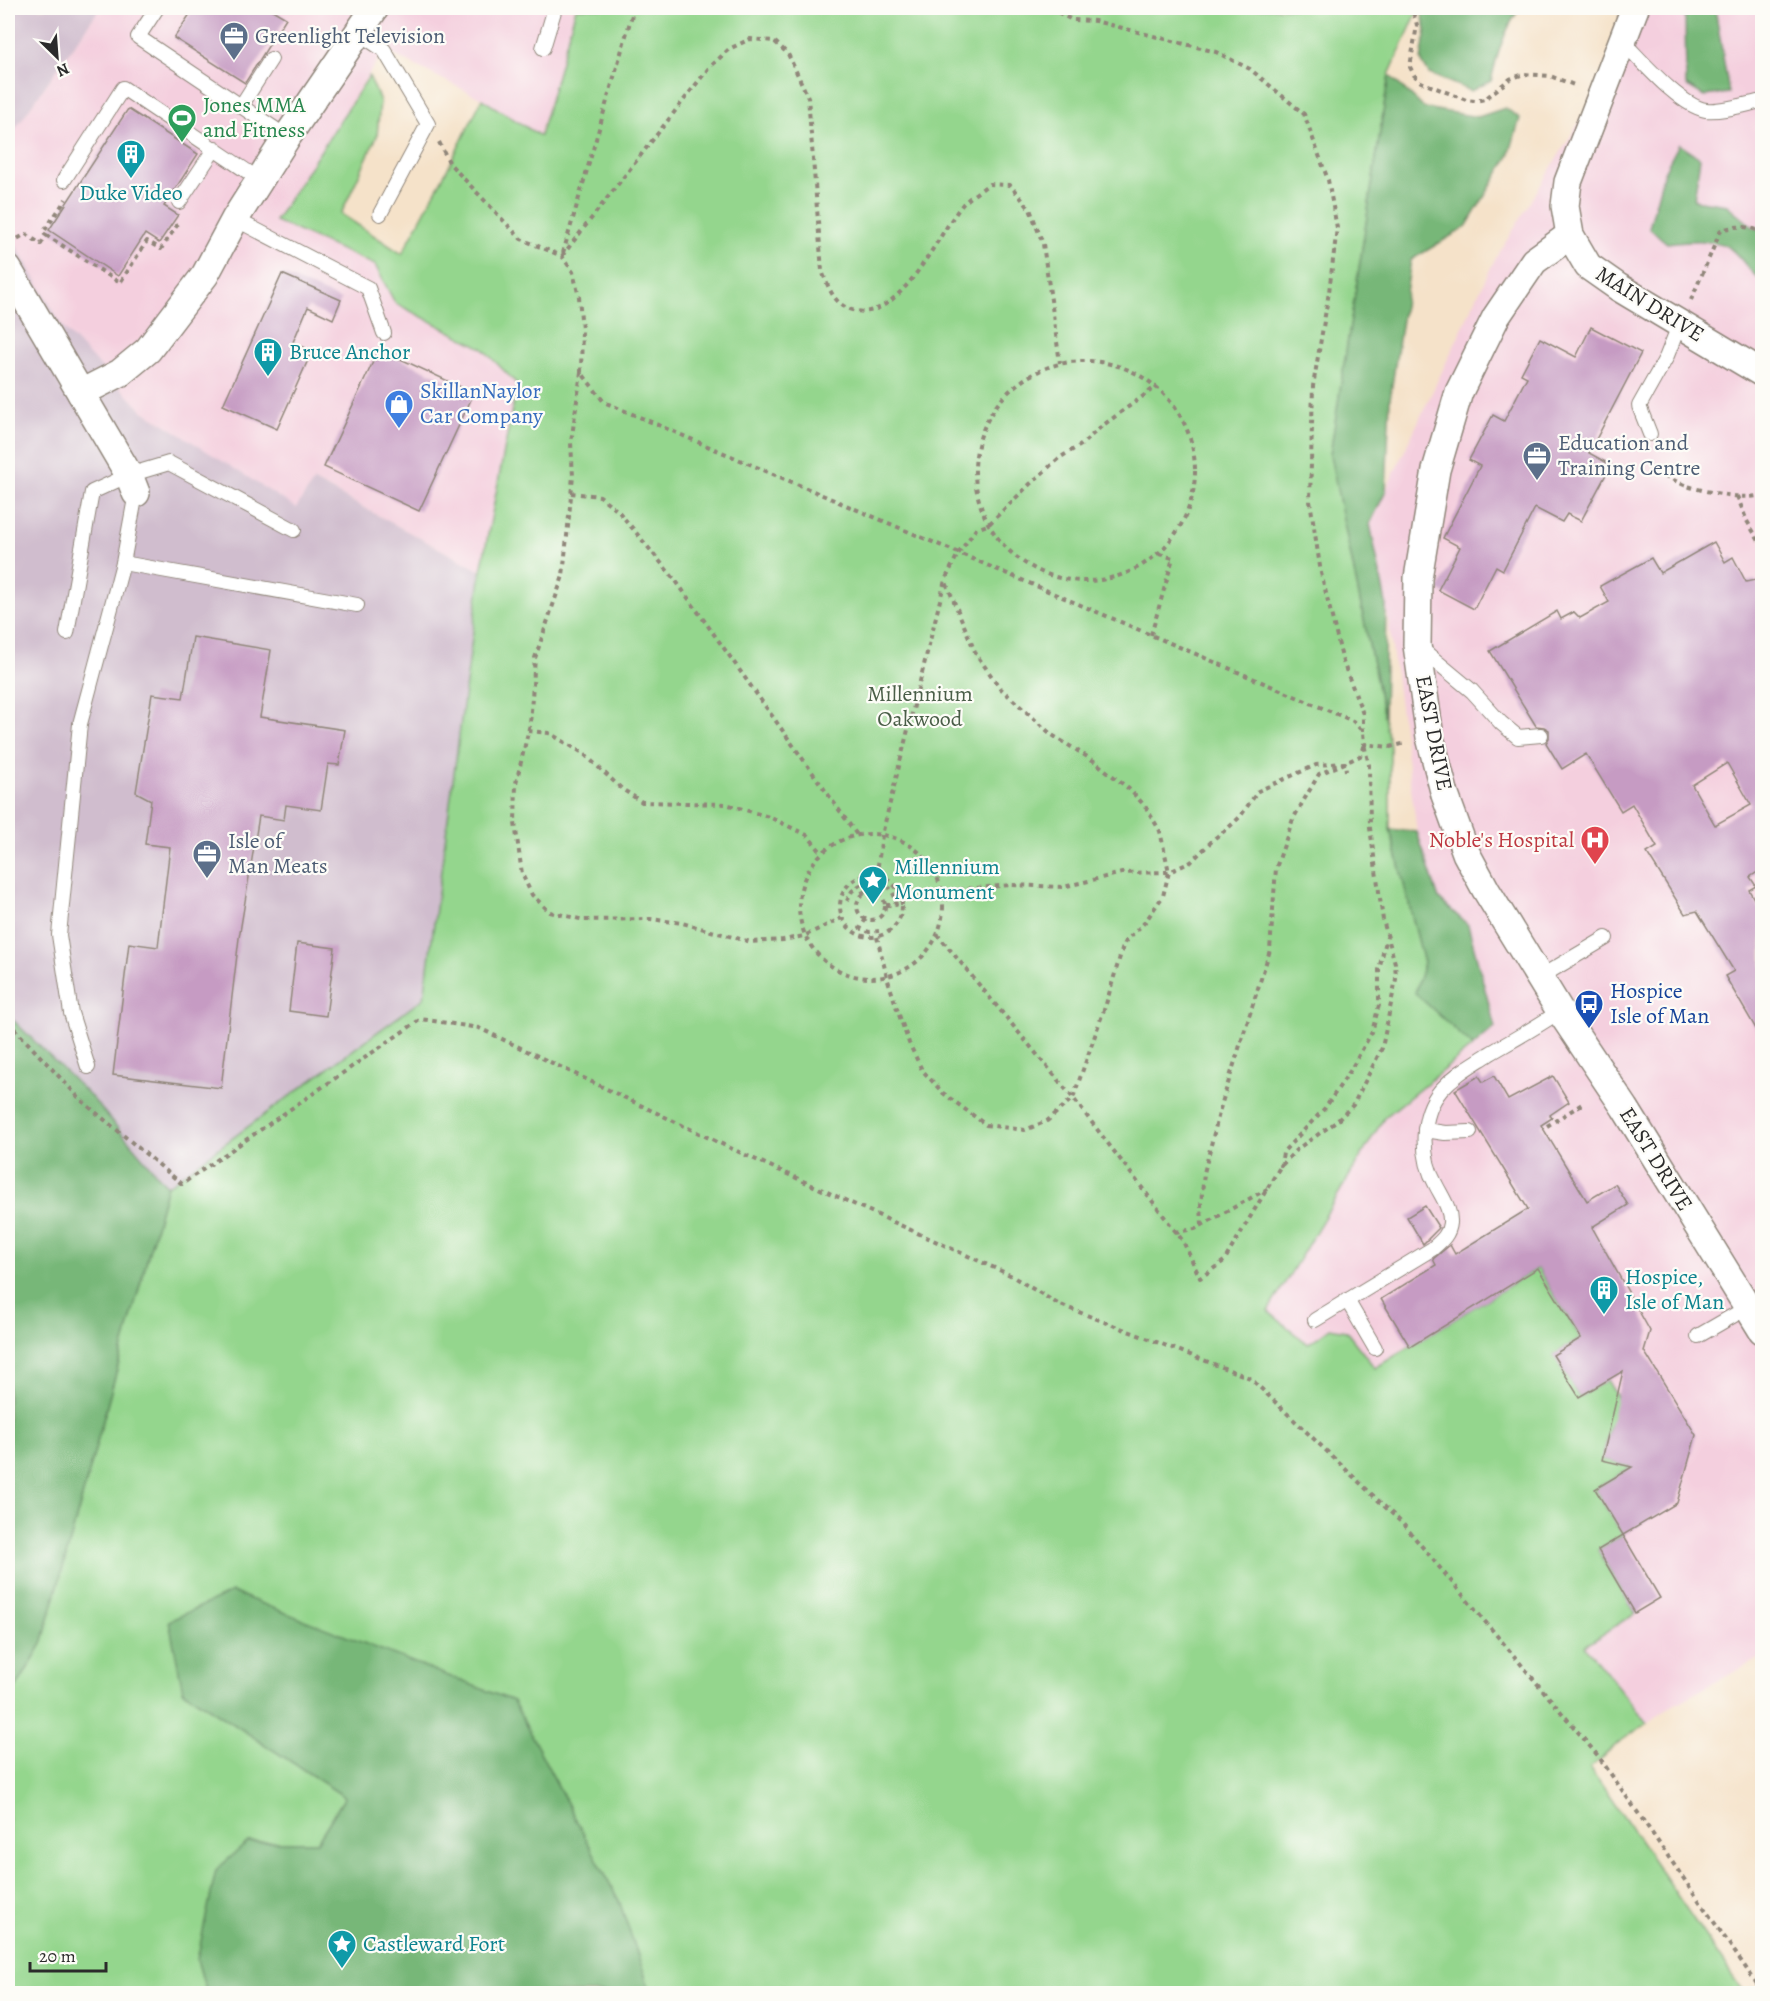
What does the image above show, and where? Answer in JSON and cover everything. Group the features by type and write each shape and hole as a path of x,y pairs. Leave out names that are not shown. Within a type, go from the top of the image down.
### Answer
{"street":[{"path":"81,393 120,373 148,350 205,275 235,219 287,137 375,8"},
{"name":"MAIN DRIVE","path":"1635,8 1568,182 1565,206 1570,235 1588,266 1618,287 1684,314 1762,373"},
{"name":"EAST DRIVE","path":"1570,235 1534,261 1496,317 1459,392 1436,470 1418,578 1417,645 1430,736 1445,795 1466,853 1486,890 1560,1011 1755,1303 1762,1330"},
{"path":"8,269 132,484"}],"lane":[{"path":"157,8 138,37 287,137"},
{"path":"543,48 555,8"},
{"path":"357,32 384,50 428,124 380,214"},
{"path":"1623,42 1669,88 1699,108 1709,111 1762,101"},
{"path":"241,106 271,59"},
{"path":"64,180 123,88 260,180"},
{"path":"179,202 215,148"},
{"path":"235,219 368,288 384,333"},
{"path":"1650,434 1639,406 1666,358 1684,314"},
{"path":"67,633 92,492 132,484 169,464 294,530"},
{"path":"88,1067 70,1013 59,935 80,724 123,563 132,484"},
{"path":"123,563 357,605"},
{"path":"1417,645 1472,691 1501,723 1518,737 1541,735"},
{"path":"1540,977 1606,938"},
{"path":"1315,1320 1432,1249 1446,1237 1450,1225 1450,1212 1426,1162 1425,1130 1430,1111 1440,1091 1458,1074 1560,1011"},
{"path":"1425,1130 1445,1133 1470,1132"},
{"path":"1347,1300 1375,1348"},
{"path":"1698,1336 1755,1303"}],"path":[{"path":"562,256 634,8"},
{"path":"937,934 1072,1098 1183,1242 1200,1278 1224,1261 1280,1167 1297,1149 1336,1122 1353,1105 1382,1048 1396,979 1395,963 1383,920 1370,828 1369,765 1364,744 1363,714 1343,662 1321,573 1310,501 1313,386 1337,228 1328,180 1308,122 1304,114 1250,69 1216,52 1095,21 1072,20 1050,8"},
{"path":"1408,8 1412,9 1417,25 1410,67 1421,82 1466,100 1475,101 1485,99 1510,79 1524,74 1550,76 1580,86"},
{"path":"562,256 708,69 729,49 750,39 774,41 788,54 808,97 822,271 837,302 848,309 864,312 883,306 906,286 964,204 989,184 1010,185 1030,209 1043,244 1060,363"},
{"path":"428,124 450,164 521,239 562,256 573,272 579,297 582,329 581,372 571,443 573,476 563,576 535,658 531,724 516,783 515,823 522,874 532,895 550,912 584,920 650,919 682,923 751,942 804,936 842,918"},
{"path":"64,180 66,199 43,233 120,283 147,241 161,249 182,217 179,202"},
{"path":"1684,314 1721,230 1734,226 1746,226 1762,232"},
{"path":"16,240 26,234 41,244 46,235"},
{"path":"1094,360 1128,369 1157,386 1181,415 1194,451 1195,489 1183,524 1159,554 1131,572 1100,581 1066,580 1035,570 1008,551 988,525 978,498 974,469 979,440 991,414 1009,391 1033,373 1060,363 1094,360"},
{"path":"581,372 604,402 1353,721 1363,732"},
{"path":"873,902 882,835 945,580 958,554 976,529 988,525 1059,458 1082,445 1102,426 1157,386"},
{"path":"1656,472 1687,486 1737,496 1757,497 1762,494"},
{"path":"571,493 600,496 620,512 676,581 857,835"},
{"path":"1737,496 1762,546"},
{"path":"1151,636 1173,558 1159,554"},
{"path":"877,937 886,977 909,1043 922,1070 943,1093 986,1125 1025,1130 1047,1120 1072,1098 1125,943 1145,922 1163,896 1169,872 1160,831 1144,806 1129,789 1094,761 1052,735 1000,688 976,654 945,580"},
{"path":"528,731 549,733 583,753 622,789 642,802 726,804 769,817 807,835 822,853"},
{"path":"1364,744 1390,747 1430,736"},
{"path":"1202,1225 1201,1204 1204,1173 1220,1109 1270,950 1276,868 1293,819 1319,774 1360,756 1364,744"},
{"path":"941,891 1011,885 1063,887 1122,873 1169,872 1191,862 1240,817 1258,791 1316,765 1345,763"},
{"path":"1345,763 1346,771"},
{"path":"857,835 882,835 902,842 920,854 934,871 941,891 943,913 937,934 917,961 908,968 886,977 862,978 838,971 818,956 804,936 799,914 800,891 808,870 822,853 839,842 857,835"},
{"path":"876,875 893,883 899,891 903,900 900,920 886,934 877,937 860,936 852,931 842,918 840,902 847,886 860,877 876,875"},
{"path":"847,901 852,891 860,885 864,894"},
{"path":"886,905 896,905 889,887"},
{"path":"873,892 881,896 886,905 880,918 871,920 859,914 857,905 864,894 873,892"},
{"path":"866,919 860,928 869,932 879,931"},
{"path":"1280,1167 1283,1152 1325,1108 1350,1071 1371,1032 1379,1005 1379,969 1388,936"},
{"path":"8,1022 82,1101 182,1184 421,1019 479,1028 728,1147 1010,1275 1058,1304 1250,1378 1404,1524 1599,1757 1762,1991"},
{"path":"1547,1126 1582,1104"},
{"path":"1175,1232 1195,1229 1268,1188"}],"shaded area":[{"path":"8,8 100,8 8,139"},
{"path":"100,8 576,8 539,136 482,99 384,50 276,221 375,266 395,303 482,348 518,384 481,571 314,481 296,509 142,410 64,330 8,231 8,139"},
{"name":"Noble's Hospital","path":"1649,8 1762,8 1762,1657 1668,1708 1647,1723 1477,1513 1342,1373 1268,1311 1384,1118 1495,1027 1468,925 1439,899 1417,832 1386,603 1370,524 1493,263"},
{"path":"8,231 64,329 142,410 296,508 314,481 481,571 424,998 167,1186 8,1054"}],"green space":[{"name":"Millennium Oakwood","path":"576,8 1419,8 1389,75 1330,455 1390,747 1390,829 1424,963 1416,993 1473,1046 1384,1118 1268,1311 1308,1344 1330,1328 1346,1331 1375,1368 1538,1268 1581,1338 1554,1355 1579,1397 1607,1380 1639,1433 1610,1426 1602,1460 1632,1467 1595,1489 1623,1535 1598,1550 1635,1613 1585,1646 1647,1723 1618,1743 1590,1768 1744,1993 651,1993 619,1901 513,1701 232,1592 183,1691 345,1797 317,1842 248,1842 197,1960 207,1993 8,1994 8,1702 42,1644 167,1186 424,998 481,571 517,384 482,348 395,303 375,265 275,221 369,76 380,101 377,136 341,214 402,254 482,99 540,136"},
{"path":"1420,8 1520,8 1502,43 1491,81 1471,91 1429,74 1421,60 1426,29"},
{"path":"1685,8 1715,8 1729,93 1704,96 1686,85"},
{"path":"1389,75 1424,108 1478,117 1505,108 1520,118 1509,156 1466,227 1411,260 1390,399 1386,491 1370,524 1386,603 1384,717 1330,455"},
{"path":"1679,144 1700,158 1694,200 1727,205 1753,227 1762,230 1762,281 1737,254 1722,244 1707,241 1667,243 1649,228 1664,172"},
{"path":"1390,829 1417,832 1439,899 1468,925 1495,1027 1473,1046 1415,993 1424,963"},
{"path":"8,1015 93,1099 167,1186 42,1644 8,1702"},
{"path":"232,1592 513,1701 619,1901 651,1993 207,1993 197,1960 216,1870 248,1842 317,1842 345,1797 183,1691 169,1621"}],"building":[{"name":"Greenlight Television","path":"194,8 269,8 286,18 245,83 174,38"},
{"name":"Duke Video","path":"128,109 198,154 164,206 178,215 159,243 145,234 118,276 49,230"},
{"name":"Bruce Anchor","path":"282,274 341,300 333,319 308,307 293,342 312,351 277,429 223,405"},
{"name":"Education and Training Centre","path":"1591,327 1641,353 1589,453 1611,465 1581,521 1567,514 1562,522 1535,508 1503,570 1496,566 1474,609 1438,590 1460,547 1443,538 1480,466 1469,460 1493,415 1504,421 1527,377 1521,374 1540,338 1576,357"},
{"name":"SkillanNaylor Car Company","path":"379,349 474,393 419,511 324,467"},
{"name":"Noble's Hospital","path":"1714,542 1725,562 1733,557 1746,582 1755,580 1762,592 1762,869 1750,877 1756,886 1749,890 1762,913 1762,1039 1725,976 1734,971 1697,911 1685,914 1647,853 1657,847 1632,804 1621,811 1586,754 1562,769 1546,743 1549,730 1536,726 1490,651 1557,611 1561,619 1574,612 1580,618 1609,602 1600,586 1651,558 1660,573","holes":["1727,763 1751,805 1715,825 1692,785"]},
{"name":"Isle of Man Meats","path":"193,637 271,650 260,717 345,730 339,765 328,764 321,810 286,805 284,820 259,816 239,938 221,1088 113,1075 129,943 158,947 170,847 145,844 151,800 136,792 152,694 183,698"},
{"path":"297,943 335,948 326,1016 289,1011"},
{"name":"Hospice, Isle of Man","path":"1479,1076 1483,1082 1494,1076 1508,1100 1553,1076 1569,1102 1550,1115 1552,1118 1541,1125 1587,1201 1615,1184 1628,1205 1592,1227 1650,1331 1644,1351 1696,1435 1677,1503 1623,1535 1595,1489 1632,1467 1602,1460 1623,1371 1579,1397 1553,1355 1581,1338 1538,1268 1410,1347 1381,1299 1436,1265 1433,1259 1450,1245 1455,1254 1528,1209 1455,1090"},
{"path":"1425,1206 1439,1228 1423,1244 1407,1217"},
{"path":"1623,1535 1660,1598 1635,1613 1598,1550"}],"place":[{"name":"Greenlight Television","path":"234,62"},
{"name":"Jones MMA and Fitness","path":"182,144"},
{"name":"Duke Video","path":"131,180"},
{"name":"Bruce Anchor","path":"268,378"},
{"name":"SkillanNaylor Car Company","path":"399,430"},
{"name":"Education and Training Centre","path":"1537,482"},
{"name":"Noble's Hospital","path":"1595,866"},
{"name":"Isle of Man Meats","path":"207,880"},
{"name":"Millennium Monument","path":"873,906"},
{"name":"Hospice Isle of Man","path":"1589,1030"},
{"name":"Hospice, Isle of Man","path":"1604,1316"},
{"name":"Castleward Fort","path":"342,1970"}]}
